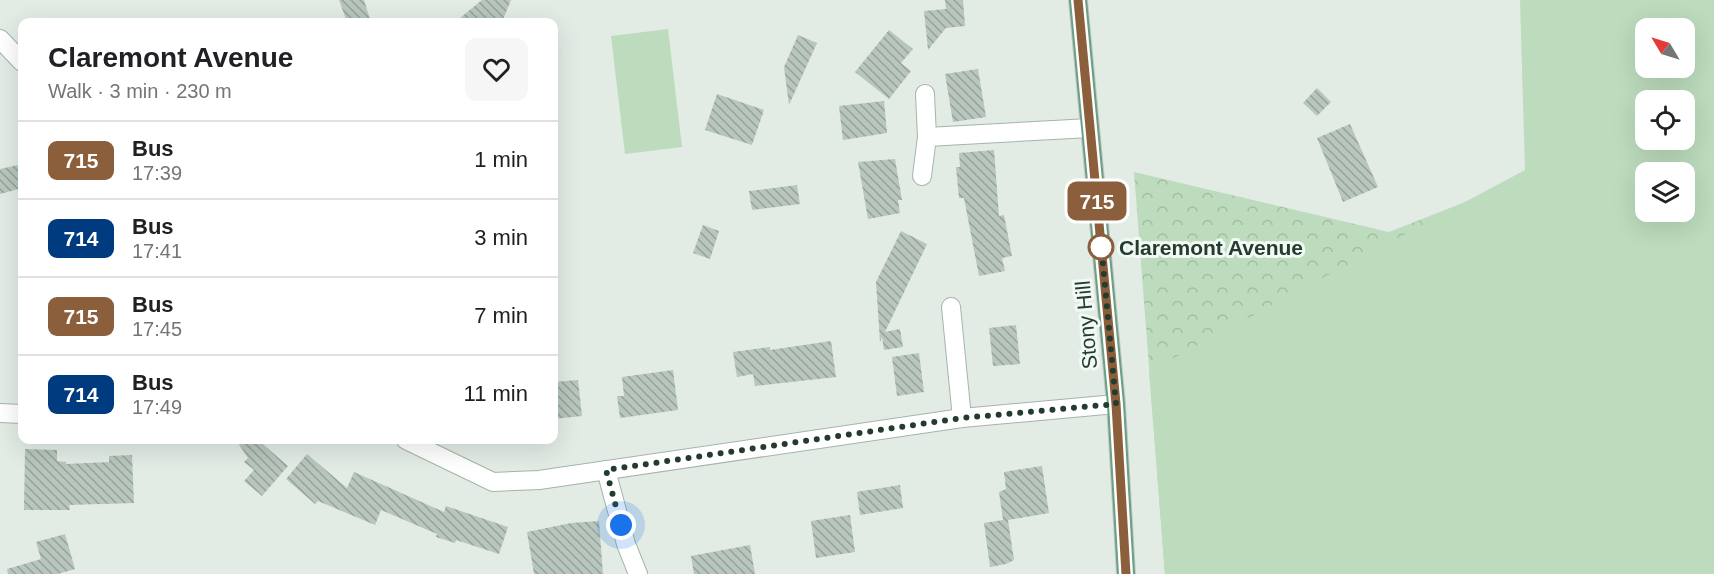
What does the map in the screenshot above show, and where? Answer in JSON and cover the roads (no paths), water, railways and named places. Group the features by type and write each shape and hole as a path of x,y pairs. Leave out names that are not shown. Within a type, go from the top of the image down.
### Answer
{"main road":[{"name":"Stony Hill","path":"1078,0 1116,404 1126,574"}],"street":[{"path":"0,39 18,58"},
{"path":"922,176 927,137 925,94"},
{"path":"927,137 1090,128"},
{"path":"951,307 962,418"},
{"path":"414,444 493,482 539,480 962,418 1116,404"},
{"path":"0,413 18,414"},
{"path":"606,470 626,544 638,574"}],"place":[{"name":"Claremont Avenue","path":"1101,247"}]}
